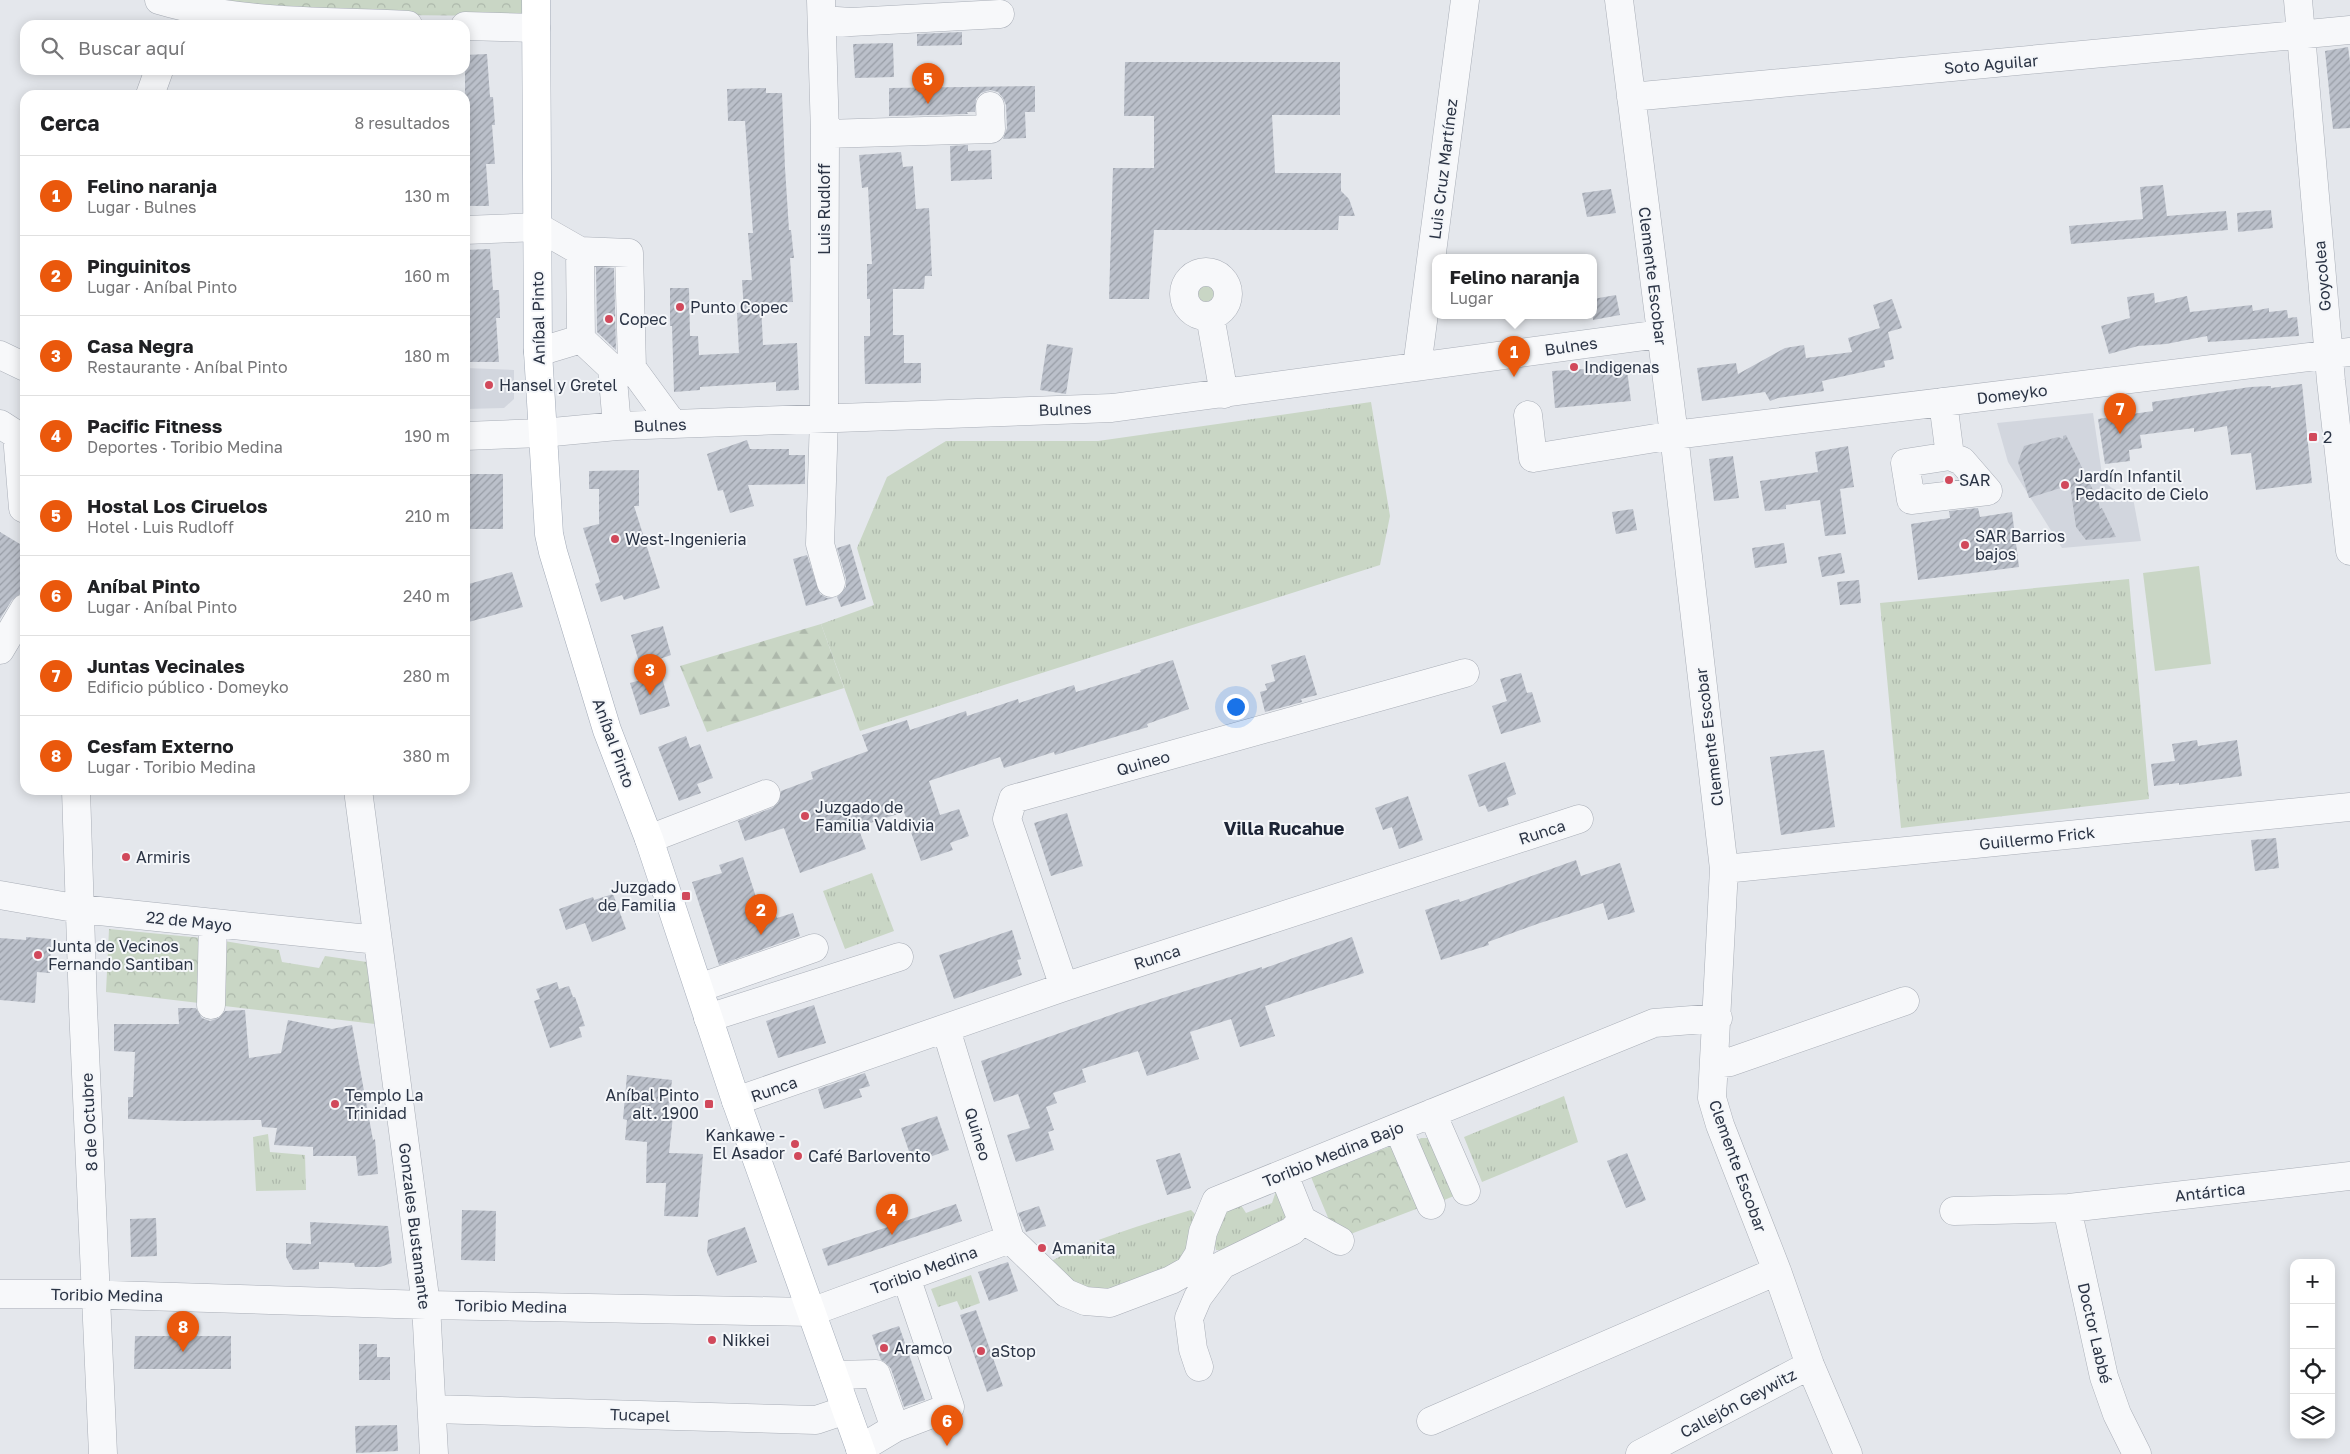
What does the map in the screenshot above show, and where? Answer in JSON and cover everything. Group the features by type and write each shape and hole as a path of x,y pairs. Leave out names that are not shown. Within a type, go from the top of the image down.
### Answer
{"main road":[{"name":"Aníbal Pinto","path":"536,0 538,352 549,534 553,552 607,730 649,839 736,1101 861,1452"}],"street":[{"name":"Luis Cruz Martínez","path":"1417,367 1465,0"},
{"name":"Clemente Escobar","path":"1620,0 1674,435 1724,869 1718,1018 1712,1098 1720,1125 1777,1271 1810,1365 1848,1454"},
{"name":"Goycolea","path":"2298,0 2340,354 2350,551"},
{"path":"176,8 248,18 294,20"},
{"path":"821,10 851,22 1000,14"},
{"name":"Luis Rudloff","path":"821,10 824,134 824,418 820,544 831,583"},
{"path":"470,26 536,28"},
{"name":"Soto Aguilar","path":"1631,97 2350,30"},
{"path":"152,90 157,75"},
{"path":"824,134 991,130 990,106"},
{"path":"470,230 538,227 580,251 629,253 632,368 673,424"},
{"path":"580,251 581,340 612,368 617,426"},
{"path":"1210,316 1224,394"},
{"name":"Bulnes","path":"470,436 542,433 617,426 1112,408 1660,334"},
{"path":"538,352 581,340"},
{"name":"Domeyko","path":"1528,415 1533,458 1674,435 2340,354"},
{"path":"0,355 20,364"},
{"path":"1943,402 1950,456"},
{"path":"0,424 17,435 20,472"},
{"path":"0,650 20,616"},
{"name":"Quineo","path":"1064,987 1007,819 1013,799 1464,673"},
{"path":"649,839 766,794"},
{"name":"8 de Octubre","path":"76,795 103,1454"},
{"name":"Gonzales Bustamante","path":"359,795 426,1304 434,1454"},
{"name":"Guillermo Frick","path":"1724,869 2350,807"},
{"name":"Runca","path":"736,1101 1064,987 1579,819"},
{"name":"22 de Mayo","path":"0,895 80,909 378,940"},
{"path":"211,1005 213,923"},
{"path":"699,988 814,948"},
{"path":"708,1018 899,957"},
{"path":"1714,1064 1730,1062 1905,1001"},
{"name":"Toribio Medina Bajo","path":"1010,1239 1066,1293 1085,1301 1110,1304 1171,1280 1210,1259 1204,1232 1216,1201 1284,1175 1654,1023 1697,1018 1718,1018"},
{"name":"Quineo","path":"946,1029 1010,1239"},
{"path":"1432,1113 1466,1191"},
{"path":"1398,1128 1431,1205"},
{"path":"1284,1175 1302,1220 1340,1241"},
{"name":"Antártica","path":"1954,1210 2069,1208 2350,1176"},
{"name":"Doctor Labbé","path":"2069,1208 2070,1222 2104,1377 2117,1414 2137,1454"},
{"path":"1199,1367 1193,1349 1189,1318 1210,1259 1292,1231 1302,1220"},
{"name":"Toribio Medina","path":"0,1294 96,1294 426,1304 811,1312 1010,1239"},
{"path":"1431,1421 1777,1271"},
{"path":"861,1452 895,1428 950,1407 906,1277"},
{"name":"Callejón Geywitz","path":"1640,1454 1810,1365"},
{"path":"834,1375 876,1374 895,1428"},
{"name":"Tucapel","path":"433,1409 816,1420 846,1410"}],"shaded area":[{"name":"Hansel y Gretel","path":"470,368 514,370 514,399 504,408 470,409"},
{"name":"Jardín Infantil Pedacito de Cielo","path":"2093,413 2103,481 2112,488 2133,498 2141,541 2062,548 2008,462 1997,423"}],"green space":[{"path":"222,0 524,0 524,16 391,15 224,7"},
{"path":"1205,280 1214,284 1218,293 1214,302 1205,306 1196,302 1192,293 1196,284"},
{"path":"1371,402 1390,516 1380,565 860,731 821,624 874,605 857,548 887,477 946,441 1098,441"},
{"path":"2199,566 2211,664 2155,671 2143,573"},
{"path":"2129,579 2149,799 1901,828 1880,603"},
{"path":"821,624 844,688 707,732 680,666"},
{"path":"872,873 894,931 845,949 823,891"},
{"path":"109,929 212,939 279,950 282,962 319,968 325,956 367,962 375,1024 106,992"},
{"path":"1564,1096 1578,1142 1482,1182 1464,1137"},
{"path":"268,1134 270,1152 305,1155 306,1190 256,1191 253,1137"},
{"path":"1421,1138 1432,1138 1461,1193 1437,1203 1412,1144"},
{"path":"1396,1144 1424,1206 1348,1235 1332,1227 1311,1177"},
{"path":"1277,1188 1284,1201 1286,1220 1236,1252 1216,1250 1214,1226 1220,1216 1239,1202 1246,1213 1272,1203"},
{"path":"1191,1210 1199,1218 1181,1265 1126,1291 1087,1293 1049,1262 1101,1239"},
{"path":"971,1275 980,1303 961,1310 957,1301 938,1307 931,1289"}],"building":[{"path":"962,32 962,45 917,46 917,34"},
{"path":"893,43 894,77 855,78 853,44"},
{"path":"2348,47 2350,62 2350,128 2333,129 2325,51"},
{"path":"487,54 490,97 493,97 495,125 492,125 495,164 486,164 489,206 470,206 470,90 465,90 465,75 470,75 470,55"},
{"path":"1125,62 1340,62 1340,115 1272,115 1275,173 1341,173 1341,191 1349,199 1355,216 1339,216 1338,230 1154,230 1149,299 1109,299 1113,168 1154,168 1154,116 1124,116"},
{"path":"1035,86 1035,112 1025,112 1026,138 1003,139 1007,128 1006,105 998,92 990,90 981,93 976,99 975,112 967,112 968,114 889,116 889,88"},
{"path":"766,88 766,93 782,93 789,230 791,230 794,258 790,258 793,302 761,303 763,345 797,343 799,390 776,391 776,382 700,387 700,390 674,392 670,288 689,288 690,336 698,336 699,355 739,353 737,313 744,312 742,280 752,280 748,233 753,233 745,121 728,121 727,89"},
{"path":"968,145 968,151 991,150 992,179 951,181 950,146"},
{"path":"901,152 903,167 913,166 916,209 929,208 932,276 925,276 924,289 893,289 893,335 904,335 904,363 921,363 921,383 865,384 864,336 870,336 870,299 867,299 867,264 872,264 868,187 862,188 859,155"},
{"path":"2163,185 2167,216 2226,211 2228,230 2071,244 2069,226 2143,219 2140,187"},
{"path":"1611,189 1616,213 1587,217 1582,193"},
{"path":"2271,210 2273,228 2238,232 2237,213"},
{"path":"490,249 493,290 499,290 500,318 496,318 499,362 470,362 470,250"},
{"path":"596,267 614,268 616,350 597,332"},
{"path":"2154,293 2155,303 2187,296 2190,312 2252,305 2253,311 2269,308 2269,312 2287,310 2288,318 2297,317 2299,336 2208,342 2207,336 2166,344 2138,346 2109,354 2101,326 2130,318 2127,297"},
{"path":"1616,295 1620,315 1593,320 1597,319 1597,298"},
{"path":"1892,299 1902,328 1888,332 1894,359 1884,361 1885,367 1822,381 1824,391 1770,401 1765,392 1702,401 1697,368 1736,363 1738,374 1785,348 1804,345 1806,358 1852,352 1848,338 1880,328 1873,305"},
{"path":"1047,344 1073,348 1066,394 1040,390"},
{"path":"1619,367 1620,371 1627,370 1631,401 1555,408 1552,371"},
{"path":"2302,384 2312,483 2256,490 2251,453 2231,455 2227,426 2194,432 2194,428 2140,435 2142,448 2129,450 2130,461 2105,464 2098,419 2153,411 2152,402 2250,387 2271,386 2271,388"},
{"path":"2066,435 2098,500 2100,509 2102,508 2116,537 2086,540 2076,527 2070,485 2029,498 2018,462 2024,446 2058,437 2063,439 2063,436"},
{"path":"747,440 750,449 789,449 789,455 805,455 805,484 748,485 754,506 730,513 723,490 718,491 707,454"},
{"path":"1848,446 1854,487 1840,489 1846,534 1825,536 1820,500 1786,505 1786,509 1765,511 1760,481 1818,472 1815,452"},
{"path":"1733,456 1739,498 1714,501 1709,459"},
{"path":"639,470 639,506 634,506 660,588 624,600 622,595 601,602 595,584 600,582 583,528 599,524 599,489 589,489 589,471"},
{"path":"470,474 503,474 503,529 470,529"},
{"name":"SAR Barrios bajos","path":"1978,508 1980,517 2012,512 2019,567 1918,580 1911,524 1950,518 1949,511"},
{"path":"1633,509 1637,530 1616,534 1612,512"},
{"path":"0,532 20,544 20,594 12,600 0,619"},
{"path":"1784,543 1787,563 1755,568 1752,548"},
{"path":"850,544 866,599 841,607 837,597 846,587 846,579 837,548"},
{"path":"1841,553 1845,573 1822,577 1818,557"},
{"path":"807,555 820,594 827,598 833,598 806,606 793,559"},
{"path":"512,572 523,607 470,622 470,584"},
{"path":"1859,580 1861,603 1840,605 1837,582"},
{"path":"663,626 671,655 657,660 670,706 640,715 630,683 644,679 631,635"},
{"path":"1305,655 1317,695 1301,699 1302,702 1265,712 1260,692 1267,690 1265,684 1275,681 1271,665"},
{"path":"1173,660 1189,709 1147,724 1148,727 1055,755 1054,752 1004,768 1000,757 929,781 940,815 959,809 969,836 950,843 953,850 921,861 904,812 858,827 866,849 800,873 784,828 745,841 738,821 772,808 778,803 781,791 813,779 811,772 868,751 862,735 907,720 910,730 966,711 967,716 1018,699 1019,703 1074,685 1076,692"},
{"path":"1521,673 1527,693 1532,692 1541,722 1501,734 1492,706 1507,701 1500,679"},
{"path":"686,736 690,748 700,744 713,778 697,784 701,793 679,801 658,747"},
{"path":"2197,740 2198,746 2237,740 2242,776 2179,785 2179,783 2154,786 2151,764 2175,761 2172,744"},
{"path":"1824,750 1835,827 1781,835 1770,757"},
{"path":"1505,762 1516,794 1507,798 1509,805 1488,812 1485,805 1479,807 1468,775"},
{"path":"1408,796 1423,840 1399,849 1392,827 1383,830 1375,808"},
{"path":"1067,813 1083,866 1051,876 1034,823"},
{"path":"2276,838 2279,868 2255,871 2251,840"},
{"path":"743,857 758,903 770,899 777,918 793,913 800,936 719,965 692,882 722,873 719,865"},
{"path":"1576,860 1581,876 1620,863 1635,912 1608,920 1603,903 1540,923 1488,942 1489,945 1441,960 1425,910 1459,899 1460,902"},
{"path":"613,894 626,929 592,942 585,923 566,930 559,909 593,897 594,900"},
{"path":"1012,930 1021,959 1017,960 1022,975 954,999 939,955"},
{"path":"26,937 51,939 50,973 37,972 35,1003 0,1000 0,938 26,940"},
{"path":"1352,937 1364,973 1265,1006 1275,1036 1240,1047 1231,1019 1190,1032 1199,1059 1147,1076 1138,1051 1082,1069 1086,1082 1053,1093 1057,1103 1046,1107 1054,1130 1048,1132 1054,1150 1016,1162 1007,1135 1030,1128 1018,1094 994,1102 981,1061 1125,1010 1262,967 1262,969"},
{"path":"557,982 559,989 569,986 585,1026 579,1027 582,1037 550,1048 534,1001 540,999 536,989"},
{"path":"814,1005 826,1043 778,1058 766,1021"},
{"path":"178,1008 196,1008 202,1018 210,1021 219,1018 225,1011 245,1010 249,1058 281,1053 288,1020 332,1029 352,1025 373,1140 375,1139 378,1174 358,1176 356,1156 313,1156 313,1147 274,1145 277,1128 262,1127 261,1120 185,1121 128,1119 128,1097 133,1097 135,1052 114,1051 114,1024 179,1024"},
{"path":"865,1073 870,1086 859,1089 862,1097 824,1109 818,1089"},
{"path":"627,1075 672,1080 668,1115 673,1116 669,1153 703,1154 698,1217 664,1216 666,1183 646,1183 647,1142 625,1140 627,1120 623,1119"},
{"path":"937,1116 949,1150 913,1163 901,1128"},
{"path":"1180,1153 1191,1188 1167,1195 1156,1160"},
{"path":"1627,1153 1646,1200 1626,1208 1607,1161"},
{"path":"956,1204 962,1221 828,1266 822,1249"},
{"path":"1039,1206 1046,1226 1026,1232 1018,1213"},
{"path":"462,1210 496,1211 495,1261 461,1260"},
{"path":"156,1218 157,1256 131,1257 130,1219"},
{"path":"310,1222 388,1226 392,1263 380,1267 355,1267 354,1263 319,1262 319,1269 293,1270 286,1257 286,1243 311,1244"},
{"path":"745,1227 757,1262 717,1276 707,1252 708,1240"},
{"path":"1008,1262 1018,1291 989,1301 978,1272"},
{"name":"aStop","path":"976,1310 1003,1386 987,1392 960,1315"},
{"path":"899,1326 925,1400 904,1407 891,1369 881,1360 872,1335"},
{"path":"135,1336 231,1336 231,1369 134,1369"},
{"path":"359,1344 377,1344 377,1357 390,1357 390,1380 359,1380"},
{"path":"397,1425 398,1451 356,1453 355,1426"}],"place":[{"name":"Hostal Los Ciruelos","path":"928,104"},
{"name":"Punto Copec","path":"680,307"},
{"name":"Copec","path":"609,319"},
{"name":"Indigenas","path":"1574,367"},
{"name":"Felino naranja","path":"1514,377"},
{"name":"Hansel y Gretel","path":"489,385"},
{"name":"Juntas Vecinales","path":"2120,434"},
{"name":"2","path":"2313,437"},
{"name":"SAR","path":"1949,480"},
{"name":"Jardín Infantil Pedacito de Cielo","path":"2065,485"},
{"name":"West-Ingenieria","path":"615,539"},
{"name":"SAR Barrios bajos","path":"1965,545"},
{"name":"Casa Negra","path":"650,695"},
{"name":"Juzgado de Familia Valdivia","path":"805,816"},
{"name":"Armiris","path":"126,857"},
{"name":"Juzgado de Familia","path":"686,896"},
{"name":"Pinguinitos","path":"761,935"},
{"name":"Junta de Vecinos Fernando Santiban","path":"38,955"},
{"name":"Templo La Trinidad","path":"335,1104"},
{"name":"Aníbal Pinto alt. 1900","path":"709,1104"},
{"name":"Kankawe - El Asador","path":"795,1144"},
{"name":"Café Barlovento","path":"798,1156"},
{"name":"Pacific Fitness","path":"892,1235"},
{"name":"Amanita","path":"1042,1248"},
{"name":"Nikkei","path":"712,1340"},
{"name":"Aramco","path":"884,1348"},
{"name":"aStop","path":"981,1351"},
{"name":"Cesfam Externo","path":"183,1352"},
{"name":"Aníbal Pinto","path":"947,1446"}],"district":[{"name":"Villa Rucahue","path":"1284,829"}]}
